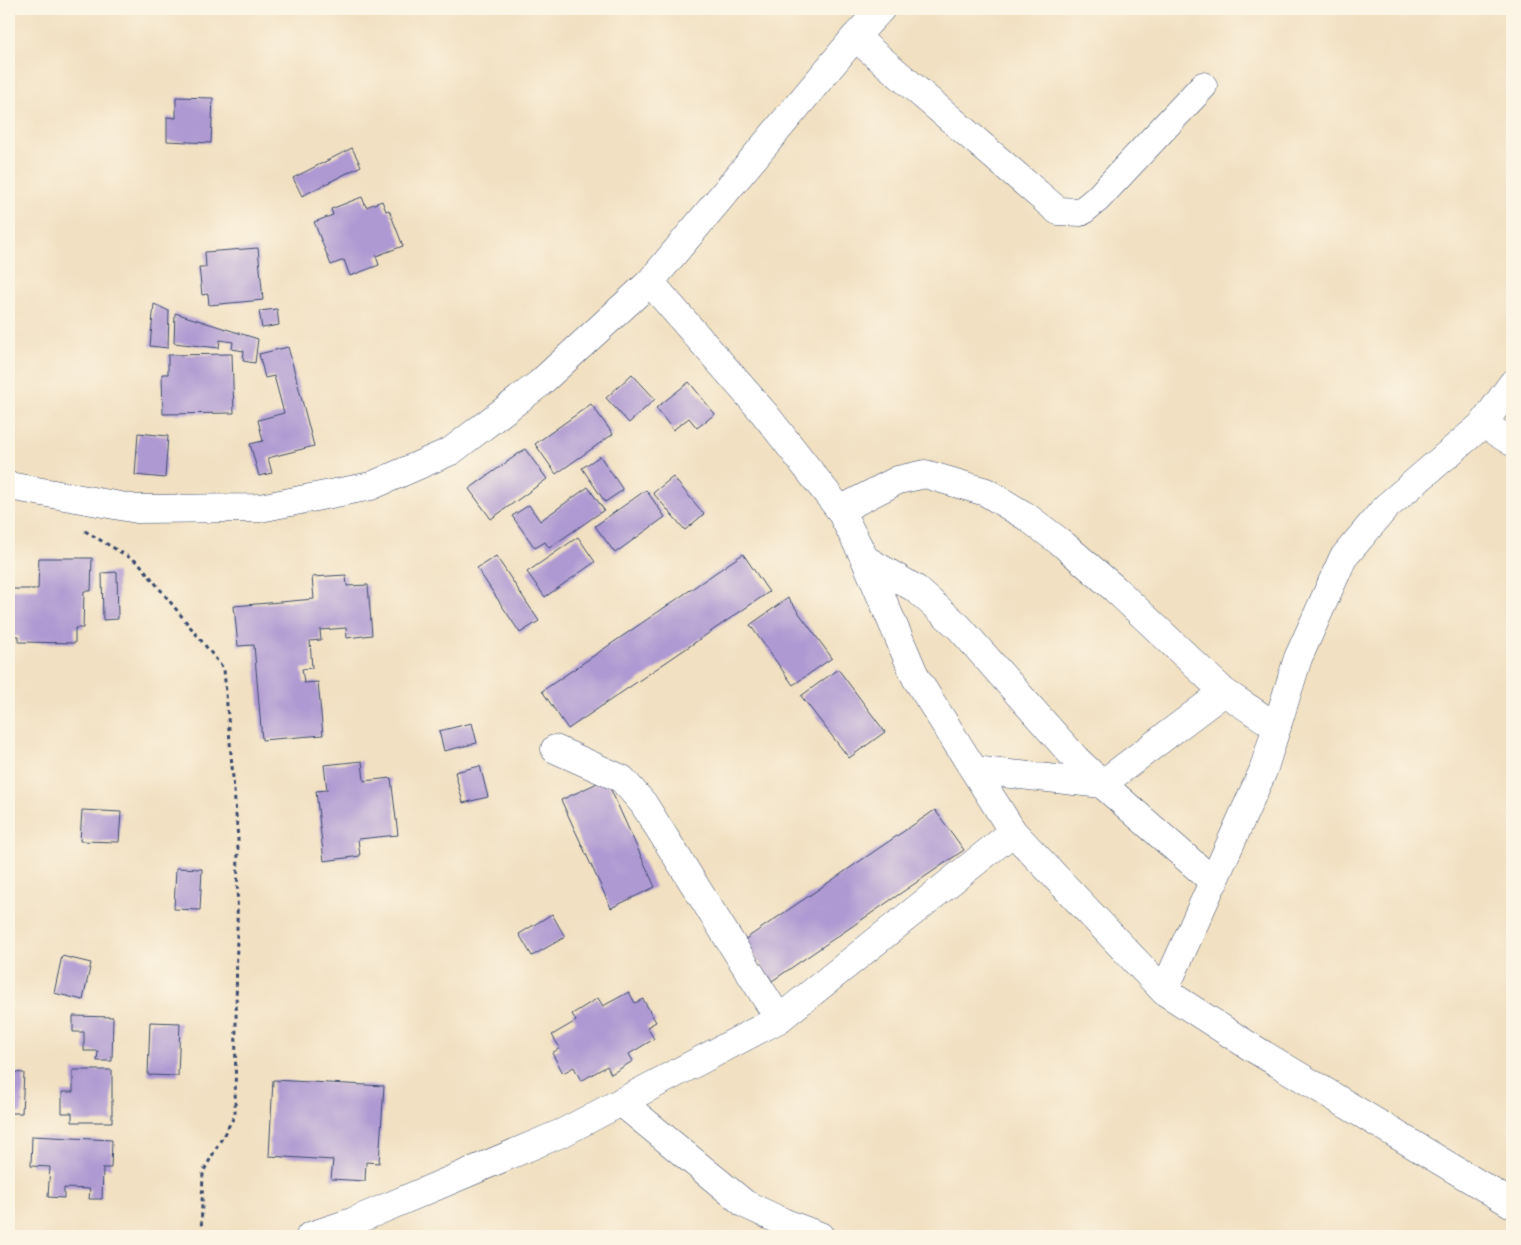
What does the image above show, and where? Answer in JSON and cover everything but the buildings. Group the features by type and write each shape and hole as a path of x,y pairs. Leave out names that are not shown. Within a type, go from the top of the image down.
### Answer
{"street":[{"path":"9,486 147,509 260,508 371,486 451,451 539,384 650,282 875,11"},
{"path":"855,37 1058,211 1082,212 1097,199 1203,86"},
{"path":"650,282 764,413 840,510 865,559 916,678 1013,832 1164,991 1246,1044 1512,1204"},
{"path":"1164,991 1263,771 1298,658 1343,558 1386,507 1483,424 1512,384"},
{"path":"1483,424 1512,442"},
{"path":"840,510 898,480 925,474 986,492 1027,517 1064,545 1115,589 1224,692 1277,727"},
{"path":"865,559 916,589 959,627 1076,759 1214,882"},
{"path":"974,770 1102,784 1224,692"},
{"path":"555,750 622,780 643,802 779,1019"},
{"path":"310,1236 352,1222 564,1132 779,1019 1013,832"},
{"path":"621,1102 745,1204 820,1236"}],"path":[{"path":"81,528 139,563 224,669 238,839 235,1115 203,1172 201,1236"}]}
